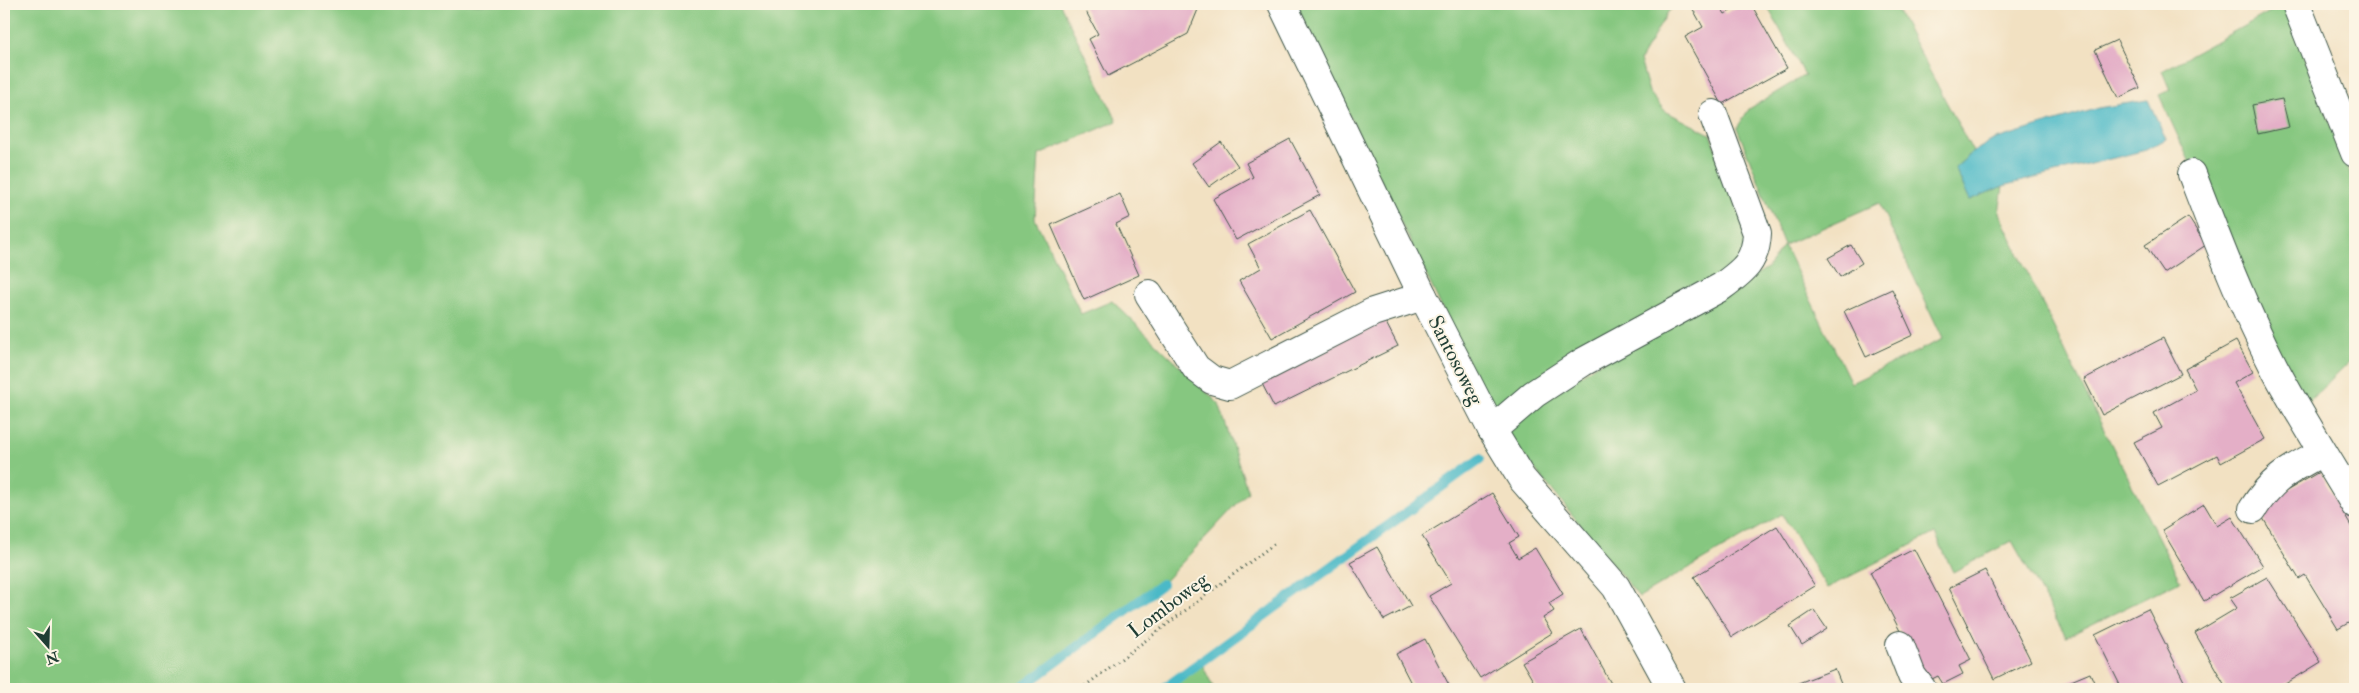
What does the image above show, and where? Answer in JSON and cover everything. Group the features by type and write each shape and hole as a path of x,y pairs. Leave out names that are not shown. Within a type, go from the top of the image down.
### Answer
{"street":[{"name":"Santosoweg","path":"1282,4 1423,296 1492,430 1522,479 1616,587 1672,689"},
{"path":"2296,4 2355,153"},
{"path":"1492,430 1534,394 1583,362 1721,287 1741,273 1751,261 1756,248 1757,233 1713,114"},
{"path":"2192,174 2234,282 2274,367 2322,452 2355,505"},
{"path":"1149,294 1196,368 1212,380 1230,385 1373,312 1423,296"},
{"path":"2252,509 2262,493 2277,478 2322,452"},
{"path":"1900,646 1912,676 1922,689"}],"path":[{"name":"Lomboweg","path":"1081,689 1274,544"}],"green space":[{"path":"4,4 1060,4 1117,121 1039,155 1035,219 1081,314 1112,301 1219,404 1248,492 1162,584 1020,689 4,689"},
{"path":"1296,4 1677,4 1668,12 1640,60 1649,92 1665,111 1710,134 1743,223 1745,248 1738,265 1493,414"},
{"path":"1766,4 1894,4 1973,152 1955,168 1970,200 2003,186 1999,213 2076,374 2180,581 2066,637 2012,541 1953,572 1935,533 1827,588 1782,514 1639,597 1504,431 1589,369 1728,292 1767,268 1784,245 1737,128 1749,109 1805,75","holes":["1879,203 1943,339 1851,383 1784,245"]},
{"path":"2284,4 2355,186 2355,356 2305,405 2248,290 2159,95 2170,90 2162,71"},
{"path":"1201,662 1214,689 1163,689"}],"water":[{"path":"2148,100 2166,139 2146,150 2003,186 1970,200 1955,168 1973,152 1993,140 2099,108"}],"building":[{"path":"1082,4 1197,4 1199,7 1188,34 1108,76 1089,39 1098,34"},
{"path":"1690,4 1719,4 1725,14 1743,4 1751,4 1787,68 1722,104 1685,37 1703,27"},
{"path":"2117,40 2140,88 2118,98 2095,50"},
{"path":"2282,99 2289,127 2258,134 2252,105"},
{"path":"1290,139 1320,195 1236,240 1213,199 1253,177 1246,163"},
{"path":"1221,142 1238,166 1209,187 1192,163"},
{"path":"1120,194 1130,217 1116,224 1139,275 1084,300 1051,225"},
{"path":"1310,210 1355,292 1272,338 1239,281 1261,268 1248,244"},
{"path":"2188,217 2206,245 2164,273 2145,245"},
{"path":"1851,245 1862,263 1840,277 1828,258"},
{"path":"1892,289 1913,335 1866,357 1844,311"},
{"path":"1383,317 1398,346 1274,407 1259,378"},
{"path":"2163,338 2181,374 2102,415 2084,379"},
{"path":"2236,341 2253,372 2234,383 2265,439 2221,463 2217,455 2158,486 2134,442 2162,428 2154,413 2196,390 2185,369"},
{"path":"2319,472 2355,533 2355,619 2338,629 2305,575 2299,579 2257,508"},
{"path":"1492,493 1519,537 1509,543 1518,558 1535,548 1563,594 1549,603 1554,611 1543,618 1552,633 1480,678 1429,596 1451,583 1422,536"},
{"path":"2204,504 2217,526 2232,517 2263,566 2204,601 2162,530"},
{"path":"1777,526 1815,586 1732,637 1694,577"},
{"path":"1377,547 1411,606 1384,620 1350,562"},
{"path":"1914,549 1971,660 1959,666 1963,674 1943,684 1938,676 1926,682 1870,572"},
{"path":"1985,570 2031,661 1994,679 1949,588"},
{"path":"2267,577 2321,662 2282,686 2284,689 2227,689 2195,633 2237,608 2230,598"},
{"path":"2148,609 2188,689 2122,689 2095,635"},
{"path":"1814,610 1827,629 1802,645 1790,626"},
{"path":"1581,629 1614,689 1538,689 1522,662"},
{"path":"1425,639 1451,689 1414,689 1396,654"},
{"path":"1835,669 1843,689 1789,689 1788,687"},
{"path":"2090,673 2097,689 2052,689"}],"waterway":[{"path":"1163,689 1480,459"},
{"path":"1020,689 1162,584"}]}
